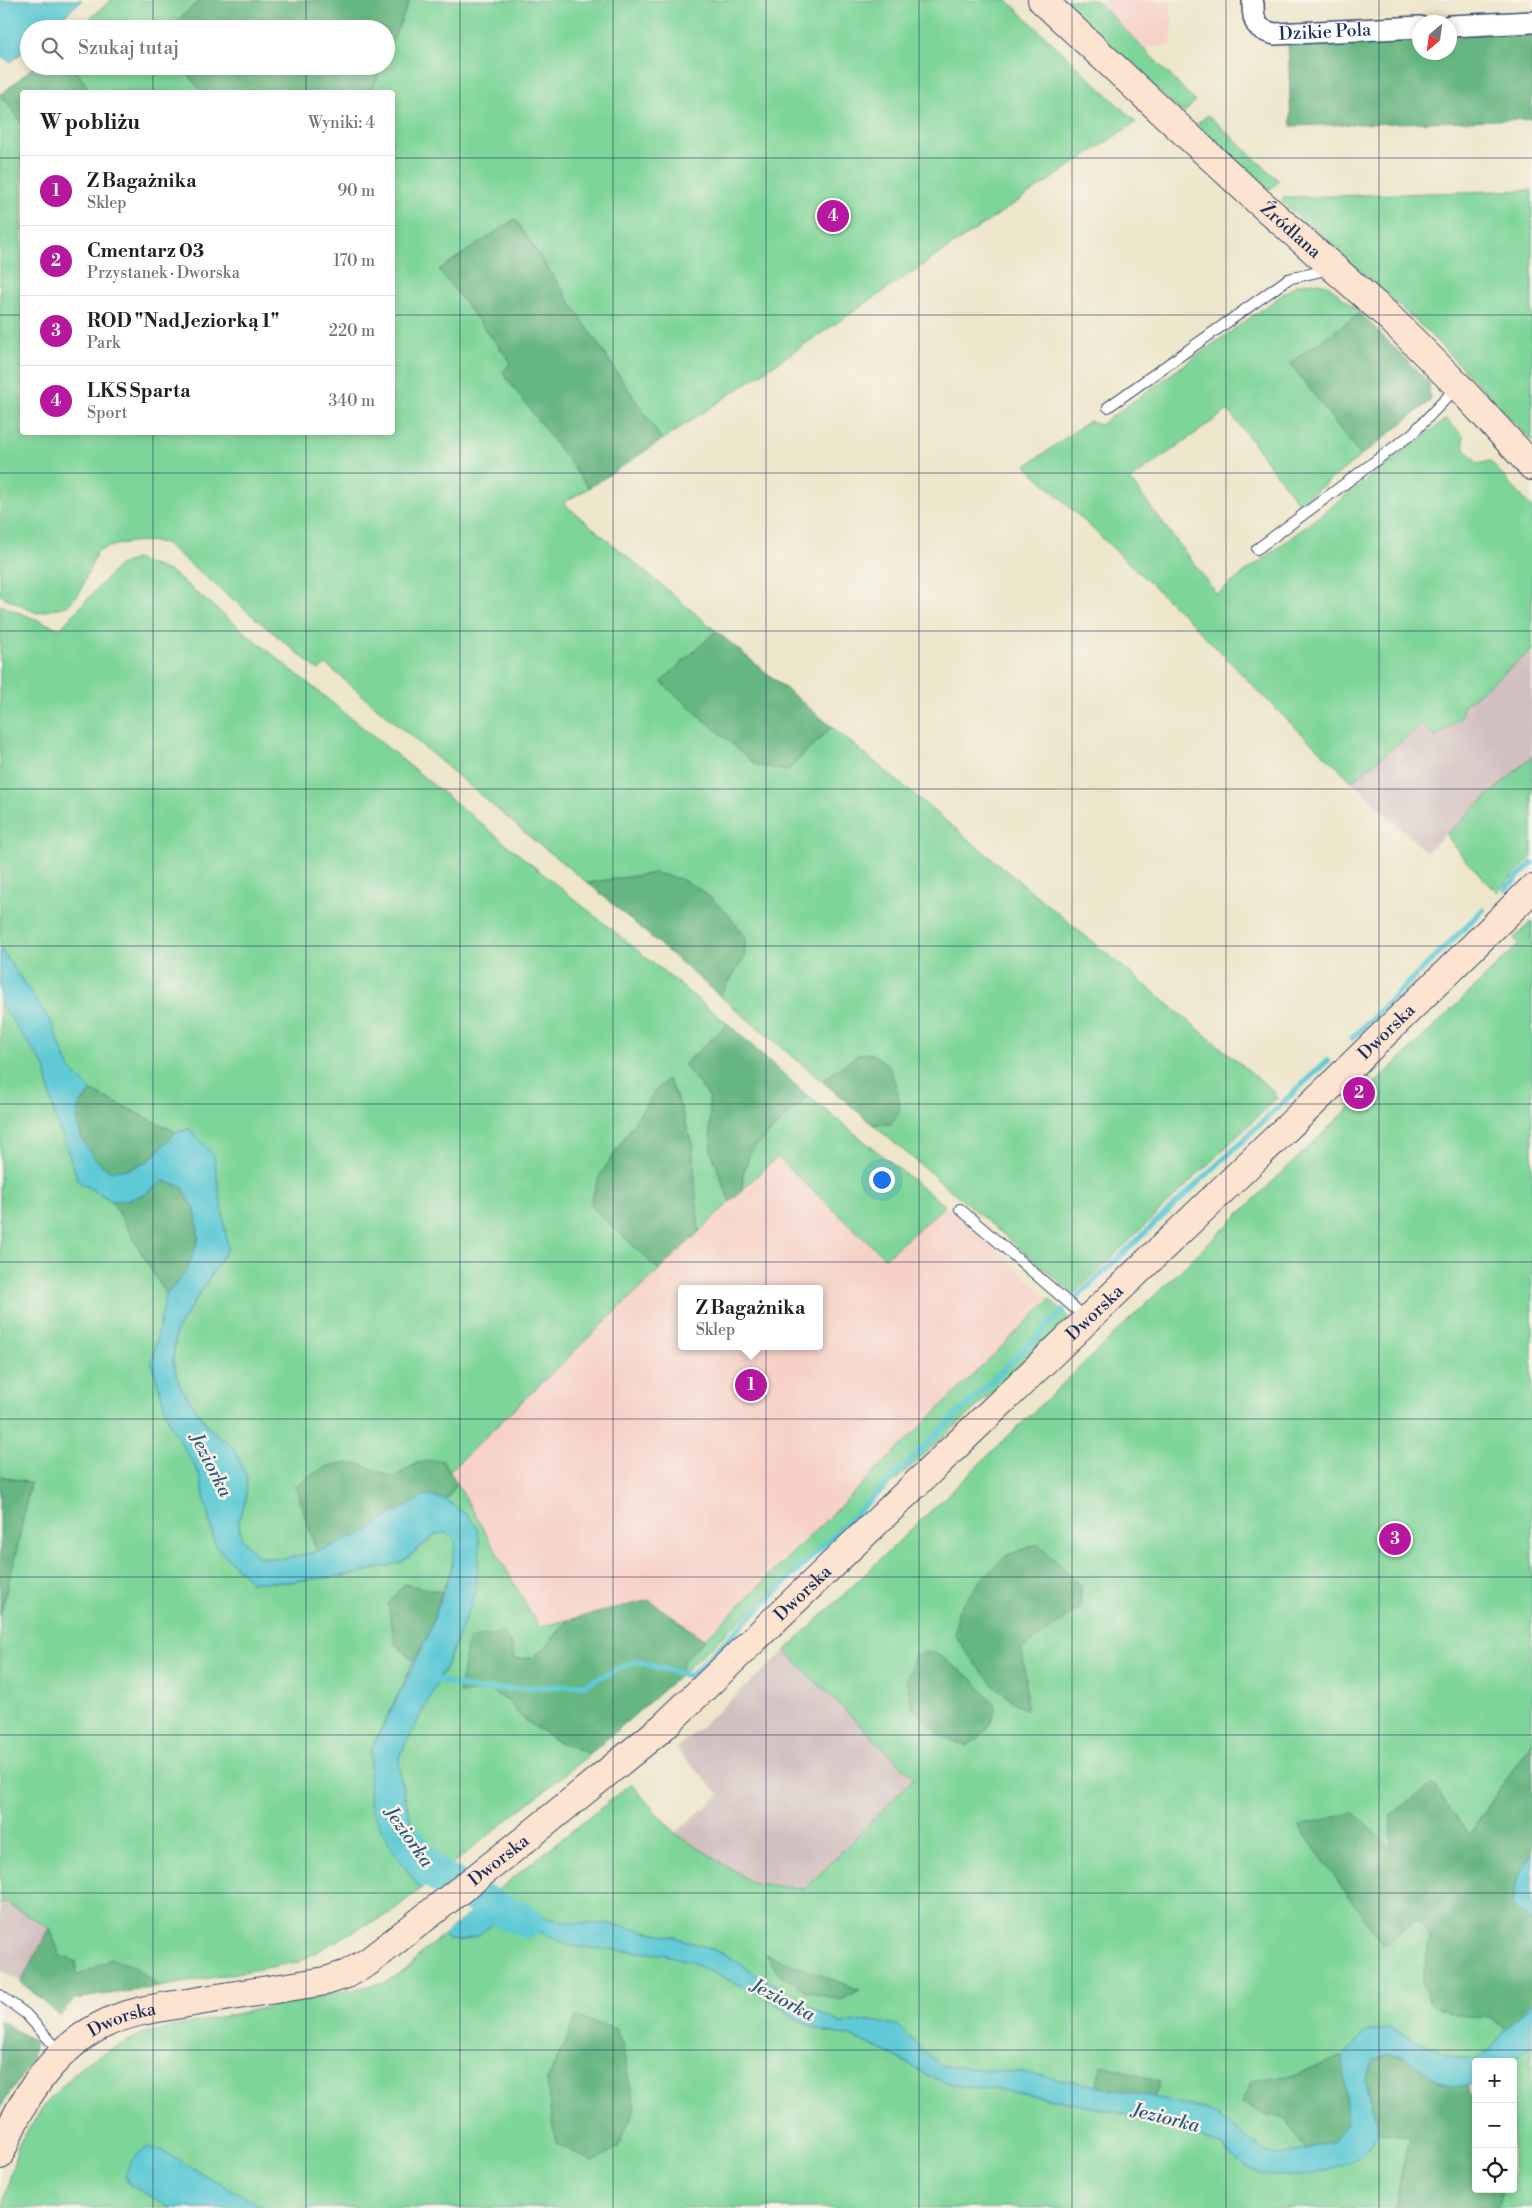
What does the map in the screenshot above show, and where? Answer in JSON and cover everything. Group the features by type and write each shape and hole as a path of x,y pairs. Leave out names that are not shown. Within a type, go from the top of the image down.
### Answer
{"street":[{"name":"Źródlana","path":"1042,0 1250,194 1387,315 1458,386 1532,466"},
{"name":"Dzikie Pola","path":"1253,4 1253,20 1257,27 1264,32 1275,34 1412,27"},
{"path":"1457,26 1532,22"},
{"name":"Dworska","path":"0,2154 16,2117 44,2073 62,2053 87,2034 123,2016 150,2009 326,1981 347,1974 368,1962 405,1935 663,1727 1341,1076 1532,889"}],"lane":[{"path":"1108,407 1288,279 1334,268"},
{"path":"1257,549 1412,433 1458,386"},
{"path":"960,1210 1087,1319"},
{"path":"0,1995 26,2014 62,2053"}],"shaded area":[{"path":"1096,0 1171,0 1172,45 1143,47"},
{"path":"1532,650 1532,756 1426,852 1352,781 1423,725 1436,738 1461,717 1463,706"},
{"path":"776,1157 884,1258 945,1206 1050,1299 705,1640 649,1600 539,1627 450,1471"},
{"path":"785,1651 914,1778 805,1889 753,1883 675,1833 720,1795 676,1749"},
{"path":"6,1903 50,1928 21,1982 0,1969 0,1904"}],"green space":[{"path":"111,0 201,0 178,20 88,20"},
{"path":"201,0 410,0 395,35 395,20 178,20"},
{"path":"410,0 1007,0 1136,122 662,440 515,219 439,270 511,362 503,373 589,488 563,503 716,631 661,682 787,771 832,727 1271,1089 1277,1098 1074,1294 872,1124 892,1124 898,1093 889,1066 873,1054 859,1054 822,1081 720,996 745,956 655,873 588,883 530,837 327,665 318,670 165,543 131,542 97,551 79,594 67,606 37,613 0,595 0,92 20,121 20,435 395,435 395,90 372,90 378,75 395,75 395,35"},
{"path":"1062,0 1096,0 1195,101 1185,112 1181,112"},
{"path":"1532,31 1532,119 1291,126 1288,40 1412,35 1412,60 1457,60 1457,34"},
{"path":"24,75 79,75 90,90 20,90 20,121 2,94"},
{"path":"79,75 190,75 200,90 89,90"},
{"path":"190,75 378,75 372,90 200,90"},
{"path":"1208,115 1279,181 1272,188 1267,189 1199,127 1198,123"},
{"path":"1532,190 1532,441 1425,329 1282,202 1283,197"},
{"path":"515,219 662,440 589,488 503,373 511,362 439,270"},
{"path":"1313,282 1328,285 1360,313 1290,363 1361,456 1299,504 1228,410 1130,480 1217,594 1446,419 1463,436 1464,448 1478,464 1490,461 1532,508 1532,650 1463,706 1461,717 1436,738 1422,725 1352,781 1278,711 1187,618 1026,466 1089,421 1100,425 1296,285"},
{"path":"1360,313 1429,383 1430,401 1361,456 1290,363"},
{"path":"136,559 171,572 728,1024 684,1064 709,1097 711,1151 730,1202 699,1232 692,1144 680,1105 668,1079 655,1091 599,1177 590,1205 659,1270 450,1471 443,1461 417,1463 393,1478 363,1465 296,1486 317,1552 280,1559 256,1556 242,1539 238,1521 246,1500 233,1447 209,1428 180,1386 173,1362 176,1331 213,1273 190,1129 176,1132 92,1091 69,1068 52,1024 0,948 0,605 60,629 119,565"},
{"path":"716,631 832,727 786,771 756,765 661,682"},
{"path":"1532,756 1532,857 1497,892 1465,860 1446,834"},
{"path":"655,873 681,879 704,892 726,912 745,936 745,956 720,996 588,883"},
{"path":"1532,921 1532,1741 1469,1835 1391,1850 1383,1945 1417,1919 1430,1938 1422,1983 1455,2015 1490,2018 1506,2029 1492,2048 1479,2058 1451,2057 1389,2028 1365,2033 1343,2056 1297,2075 1251,2081 1266,2114 1285,2119 1306,2150 1278,2155 1263,2151 1203,2109 1154,2097 1160,2081 1102,2066 1096,2086 1026,2073 943,2066 925,2053 870,2021 840,2023 721,1952 675,1937 610,1924 574,1923 536,1916 490,1896 631,1784 675,1833 753,1883 805,1889 914,1778 785,1651 1519,944 1514,938"},
{"path":"0,1003 45,1067 54,1114 79,1182 112,1201 166,1295 152,1363 169,1422 199,1474 215,1545 251,1582 289,1582 356,1574 402,1562 437,1534 448,1533 456,1540 451,1571 442,1592 404,1585 395,1643 414,1661 370,1752 370,1806 395,1852 420,1889 386,1916 367,1924 298,1962 159,1987 134,1966 78,1976 60,1956 50,1928 6,1903 0,1904 0,1615 16,1554 30,1483 0,1476"},
{"path":"728,1024 808,1096 751,1151 743,1173 742,1190 730,1202 711,1151 709,1097 684,1064"},
{"path":"859,1054 873,1054 889,1066 898,1093 900,1109 892,1124 872,1124 822,1081"},
{"path":"668,1079 680,1105 692,1144 699,1232 659,1270 590,1205 599,1177 655,1091"},
{"path":"92,1091 176,1132 147,1161 132,1168 109,1172 95,1161 84,1145 78,1123 79,1106"},
{"path":"808,1096 945,1206 885,1258 777,1157 742,1190 743,1174 751,1151"},
{"path":"162,1181 182,1186 195,1209 199,1238 187,1271 166,1295 112,1201 139,1196"},
{"path":"1050,1299 1069,1318 1067,1325 679,1676 684,1660"},
{"path":"431,1460 443,1461 457,1483 446,1500 426,1495 402,1508 366,1532 317,1552 295,1486 321,1469 332,1465 353,1464 378,1471 393,1478 418,1463"},
{"path":"0,1476 30,1483 16,1554 0,1615"},
{"path":"457,1483 539,1627 568,1620 547,1646 533,1658 514,1659 510,1642 491,1691 508,1701 522,1718 555,1740 590,1754 446,1869 412,1826 400,1777 399,1757 447,1664 459,1635 468,1516 446,1500"},
{"path":"1038,1544 1082,1587 1079,1609 1022,1649 1026,1679 1026,1710 1004,1695 986,1677 955,1635 958,1611 980,1581 1005,1556"},
{"path":"404,1584 442,1592 427,1638 414,1661 395,1644 388,1604"},
{"path":"649,1600 705,1640 684,1660 679,1676 590,1754 555,1740 522,1718 508,1701 491,1691 459,1693 468,1639 504,1632 510,1642 514,1659 533,1658 547,1646 568,1620"},
{"path":"933,1651 971,1678 996,1706 986,1730 972,1743 965,1746 938,1734 913,1708 906,1681 915,1655"},
{"path":"1532,1741 1532,1853 1519,1878 1513,1905 1532,1923 1532,2003 1506,2029 1490,2018 1455,2015 1430,2004 1422,1983 1430,1938 1417,1919 1383,1945 1299,1826 1354,1812 1391,1849 1391,1815 1432,1784 1469,1835"},
{"path":"515,1923 543,1933 570,1946 662,1954 689,1961 771,2000 795,2018 821,2031 850,2036 891,2054 925,2074 951,2085 1018,2092 1161,2121 1222,2146 1229,2155 1275,2175 1327,2171 1370,2148 1377,2133 1409,2136 1395,2208 2,2208 19,2143 50,2098 87,2062 144,2033 384,1983 411,1966 419,1955 443,1935 455,1940 468,1939 491,1925","holes":["564,2045 556,2143 547,2080"]},
{"path":"50,1928 60,1956 75,1961 78,1976 111,1959 134,1966 159,1987 74,1999 60,2016 21,1982"},
{"path":"765,1954 860,1990 841,2000 807,1991 780,1975"},
{"path":"577,2017 616,2029 622,2045 635,2109 618,2147 593,2162 556,2143 547,2080"},
{"path":"0,2020 35,2042 31,2064 4,2101 0,2110"},
{"path":"1532,2044 1532,2208 1499,2208 1501,2193 1517,2193 1517,2058 1515,2058"},
{"path":"1390,2054 1405,2058 1443,2083 1468,2087 1469,2094 1472,2097 1472,2193 1501,2193 1499,2208 1395,2208 1409,2136 1377,2133 1366,2080 1374,2060"},
{"path":"1343,2056 1348,2122 1332,2142 1306,2150 1285,2119 1266,2114 1242,2103 1251,2081 1297,2075"},
{"path":"1102,2065 1160,2081 1154,2097 1096,2086"}],"water":[{"path":"0,0 82,0 59,20 20,20 20,54 11,62 0,56"},
{"path":"0,948 52,1024 69,1068 92,1091 79,1106 77,1125 84,1143 102,1166 109,1171 129,1169 148,1162 176,1132 190,1129 214,1156 228,1248 176,1331 173,1362 180,1386 209,1428 233,1447 247,1477 246,1500 238,1521 242,1539 257,1556 280,1559 317,1552 366,1532 402,1508 426,1495 446,1500 468,1516 478,1529 480,1547 475,1595 447,1664 399,1757 400,1777 412,1826 446,1869 420,1889 395,1853 369,1806 370,1752 427,1638 451,1571 456,1540 448,1533 436,1534 402,1562 356,1574 289,1582 251,1582 215,1545 199,1474 169,1422 152,1363 166,1295 187,1271 199,1238 195,1209 182,1186 163,1181 147,1193 128,1200 112,1201 79,1182 54,1114 45,1067 0,1003"},
{"path":"1532,1853 1532,1923 1513,1905 1519,1878"},
{"path":"490,1896 536,1916 574,1923 610,1924 675,1937 721,1952 840,2023 870,2021 896,2025 925,2053 943,2066 1026,2073 1154,2097 1203,2109 1229,2123 1263,2151 1278,2155 1306,2150 1332,2142 1348,2122 1343,2056 1365,2033 1389,2028 1451,2057 1472,2059 1472,2084 1463,2087 1440,2081 1398,2055 1389,2054 1374,2060 1366,2081 1377,2128 1377,2133 1371,2146 1358,2157 1342,2166 1302,2175 1283,2176 1265,2174 1244,2166 1222,2146 1161,2121 1018,2092 951,2085 925,2074 891,2054 850,2036 822,2031 795,2018 771,2000 689,1961 662,1954 570,1946 543,1933 515,1923 491,1925 479,1935 458,1941 447,1939 443,1935"},
{"path":"1532,2003 1532,2044 1515,2058 1479,2058 1492,2048 1506,2029"},
{"path":"149,2147 160,2150 265,2208 171,2208 130,2185 125,2175 134,2158"}],"pier":[{"path":"488,1894 492,1894 441,1937 441,1933"}],"waterway":[{"path":"1505,889 1532,863"},
{"path":"1352,1038 1483,910"},
{"path":"1078,1296 1327,1061"},
{"path":"433,1679 477,1690 584,1685 635,1661 690,1676 1063,1311"},
{"name":"Jeziorka","path":"409,1842 432,1872 501,1911 526,1921"}],"place":[{"name":"LKS Sparta","path":"833,216"},
{"name":"Cmentarz 03","path":"1359,1093"},
{"name":"Z Bagażnika","path":"751,1385"},
{"name":"ROD \"Nad Jeziorką 1\"","path":"1395,1539"}]}
